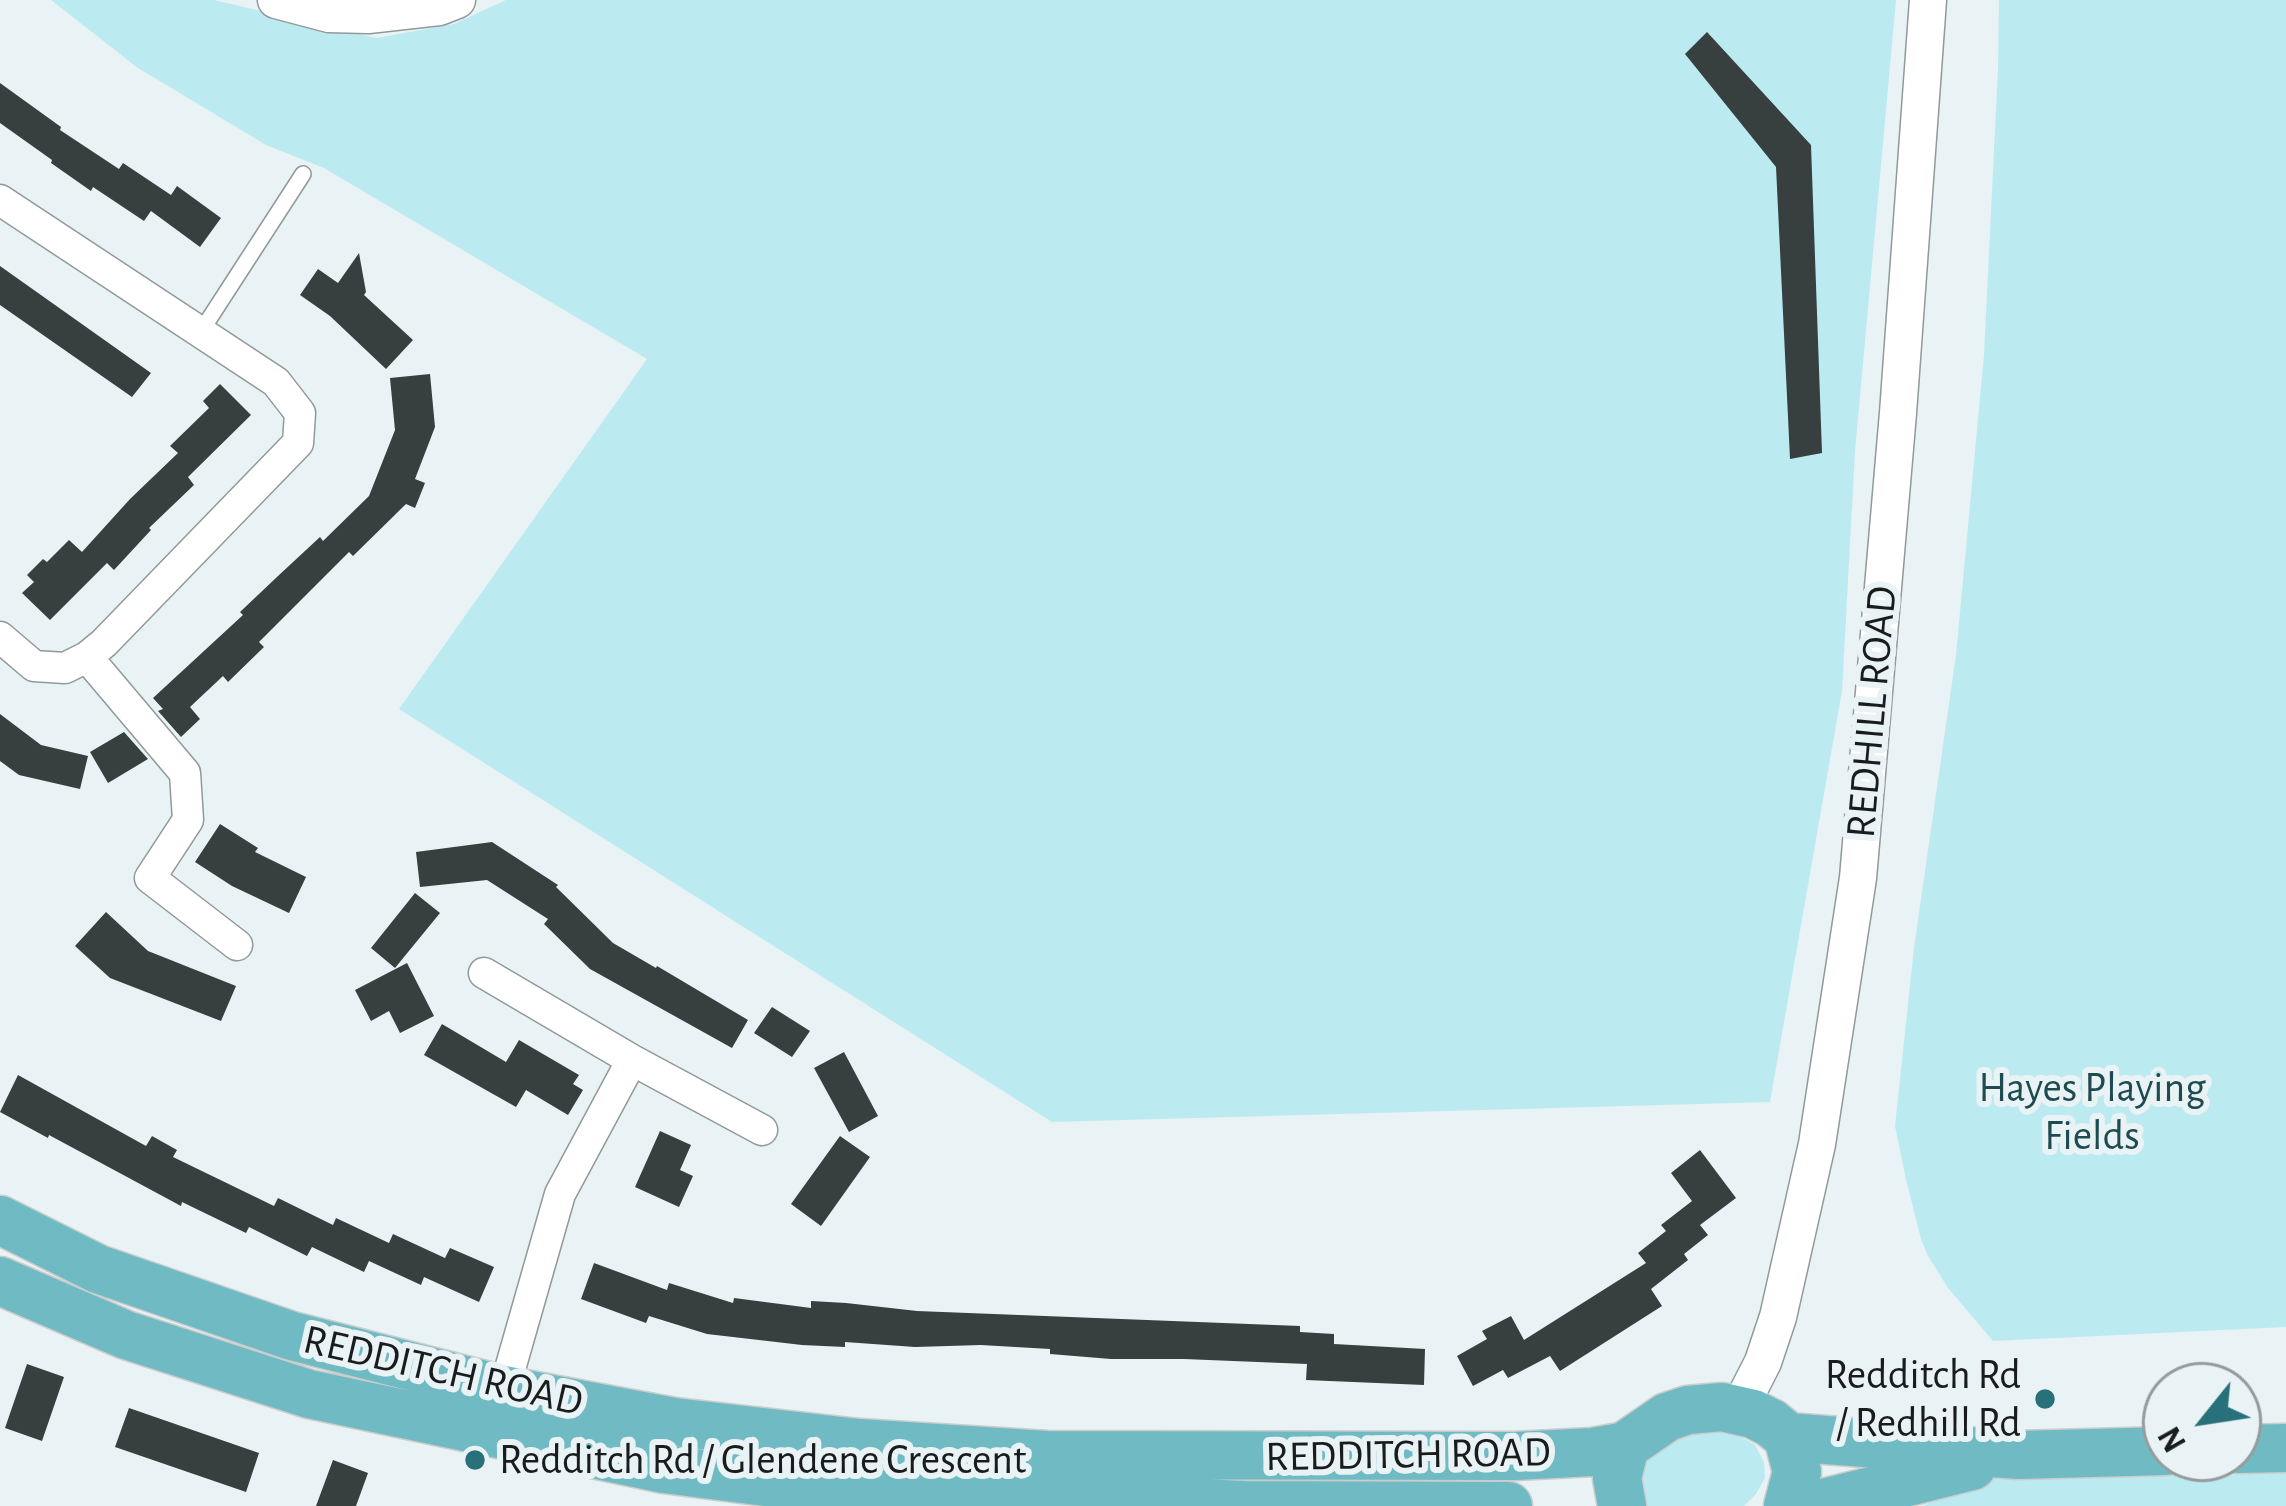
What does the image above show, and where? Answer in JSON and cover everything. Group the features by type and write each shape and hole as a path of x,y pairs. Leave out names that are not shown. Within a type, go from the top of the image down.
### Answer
{"highway":[{"name":"REDDITCH ROAD","path":"0,1220 98,1269 292,1336 504,1390 675,1422 860,1443 1047,1455 1515,1456 1625,1446"},
{"name":"REDDITCH ROAD","path":"0,1281 126,1334 308,1394 770,1495 1508,1506"},
{"path":"1622,1506 1617,1478 1625,1446 1667,1418 1688,1410 1722,1407 1772,1423 1788,1437 1797,1472 1788,1506"},
{"path":"1788,1437 2018,1455 2142,1452"},
{"path":"1811,1506 2018,1455"}],"street":[{"path":"276,0 329,14 368,15 439,7 458,0"},
{"name":"REDHILL ROAD","path":"1739,1409 1763,1362 1783,1295 1817,1144 1858,878 1928,0"},
{"path":"0,200 276,382 300,413 298,443 87,657 64,668 34,665 0,637"},
{"path":"87,657 185,773 188,820 150,878 237,944"},
{"path":"484,973 762,1130"},
{"path":"504,1390 560,1194 632,1060"}],"lane":[{"path":"200,333 303,174"}],"green space":[{"path":"51,0 214,0 376,38 454,24 506,0 1896,0 1855,451 1842,691 1770,1102 1052,1122 399,709 647,359 324,168 266,145 138,68"},
{"name":"Hayes Playing Fields","path":"1999,0 2286,0 2286,1327 1993,1341 1928,1256 1906,1179 1895,1126 1914,948 1956,655 1984,355"},
{"path":"1696,1429 1729,1430 1755,1445 1764,1462 1765,1478 1756,1494 1744,1506 1645,1506 1639,1468 1649,1449"},
{"path":"2286,1463 2286,1506 1923,1506 1971,1482 2007,1471 2142,1467 2142,1482 2262,1482 2262,1464"}],"building":[{"path":"1707,32 1811,145 1822,453 1790,459 1776,167 1685,54"},
{"path":"0,83 119,169 123,163 171,195 177,186 221,218 200,247 151,211 144,221 93,187 91,191 0,123"},
{"path":"359,253 364,295 413,340 386,369 330,316 300,295 318,269 338,283"},
{"path":"0,266 151,373 132,397 0,305"},
{"path":"430,374 435,427 415,479 425,483 415,508 406,504 353,556 349,552 259,642 264,647 228,682 223,676 190,707 200,719 181,737 153,698 278,576 369,496 395,430 390,378"},
{"path":"220,384 251,415 188,477 194,485 114,570 107,563 50,620 22,593 34,582 27,575 69,540 82,552 178,453 170,446 209,408 203,401"},
{"path":"0,714 41,745 88,756 80,789 19,775 0,761"},
{"path":"124,732 148,759 108,783 90,752"},
{"path":"220,824 258,848 255,852 306,877 289,913 195,862"},
{"path":"492,842 558,885 613,943 748,1020 732,1048 590,969 544,924 548,919 487,880 420,887 416,852"},
{"path":"415,893 440,913 395,968 371,948"},
{"path":"106,912 148,951 236,986 221,1021 110,978 75,946"},
{"path":"407,963 434,1016 400,1033 389,1011 371,1021 355,990"},
{"path":"772,1007 810,1031 792,1057 754,1033"},
{"path":"442,1024 506,1062 519,1040 579,1075 573,1084 583,1090 568,1115 526,1090 516,1107 424,1055"},
{"path":"844,1052 878,1116 849,1132 814,1068"},
{"path":"18,1075 146,1146 152,1136 177,1150 173,1157 274,1206 278,1198 333,1225 336,1218 389,1243 393,1234 445,1258 450,1248 494,1267 479,1302 424,1277 421,1285 369,1261 364,1272 312,1247 307,1256 249,1227 246,1233 182,1202 181,1206 0,1112"},
{"path":"660,1131 691,1145 680,1170 693,1176 679,1207 635,1187"},
{"path":"840,1136 870,1157 821,1226 791,1204"},
{"path":"1700,1150 1736,1198 1700,1225 1708,1235 1684,1254 1688,1260 1651,1289 1662,1306 1560,1371 1550,1356 1508,1378 1503,1370 1473,1386 1457,1356 1487,1339 1482,1331 1511,1316 1524,1340 1646,1263 1638,1253 1666,1231 1661,1225 1692,1201 1671,1173"},
{"path":"594,1263 667,1290 669,1283 733,1303 734,1298 811,1308 811,1301 917,1311 1300,1326 1300,1332 1334,1334 1334,1344 1425,1349 1424,1385 1306,1380 1307,1364 1111,1359 981,1345 802,1345 707,1334 649,1316 646,1323 581,1299"},
{"path":"27,1364 64,1377 42,1441 5,1428"},
{"path":"129,1408 259,1453 246,1492 115,1447"},
{"path":"333,1460 368,1473 356,1506 316,1506"}],"place":[{"name":"Redditch Rd / Redhill Rd","path":"2045,1399"},
{"name":"Redditch Rd / Glendene Crescent","path":"475,1460"}]}
